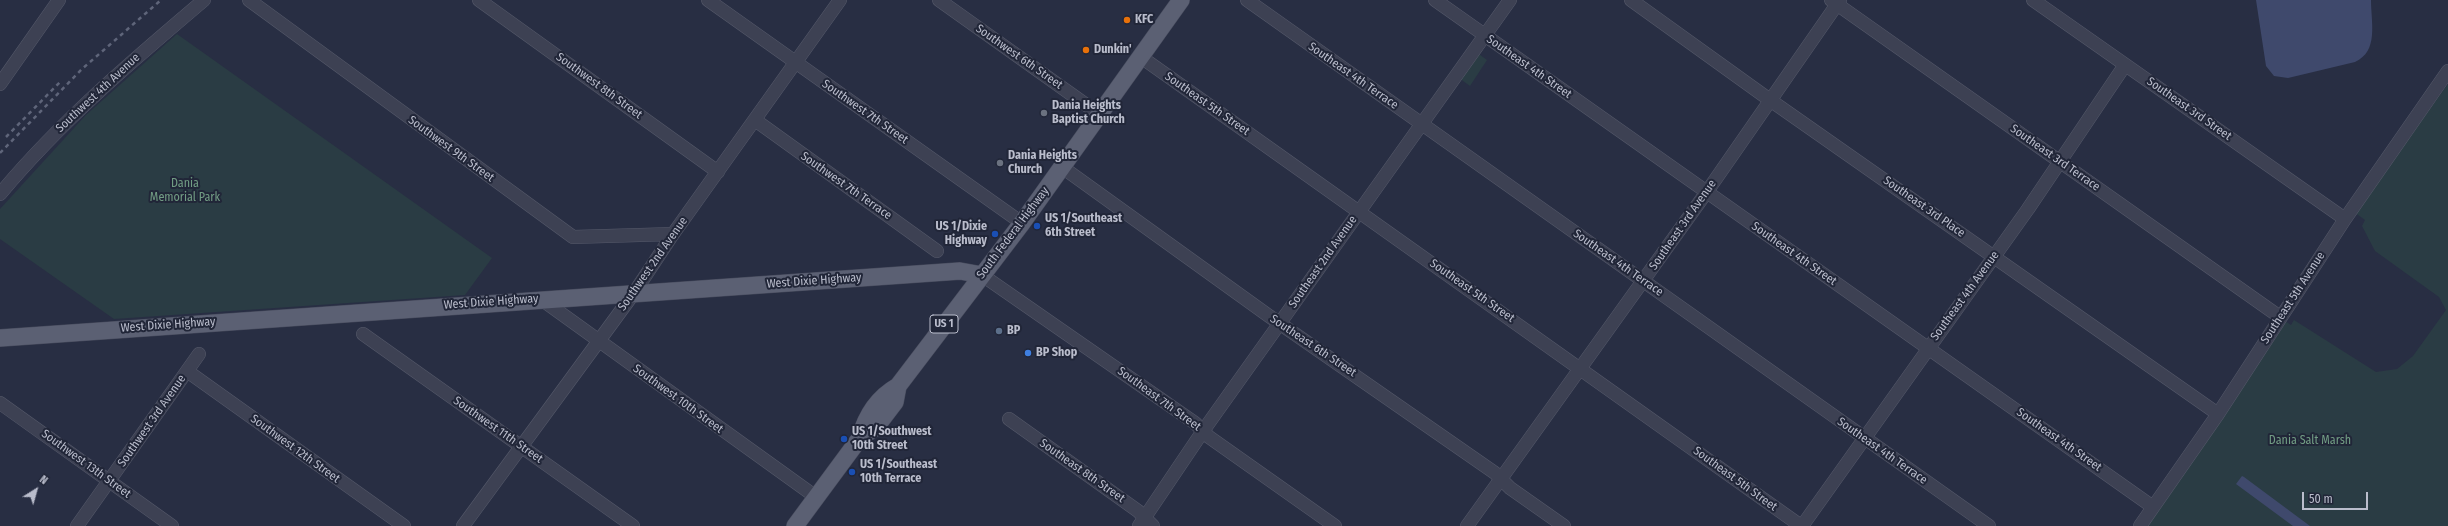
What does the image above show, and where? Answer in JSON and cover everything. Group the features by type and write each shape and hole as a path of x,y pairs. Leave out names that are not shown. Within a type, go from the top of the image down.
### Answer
{"main road":[{"name":"South Federal Highway","path":"795,526 860,438 864,421 883,394 898,386 1022,223 1179,1"},
{"name":"West Dixie Highway","path":"0,338 540,299 960,271 982,275"}],"street":[{"name":"Southwest 4th Avenue","path":"0,194 54,134 98,92 204,0"},
{"name":"Southwest 9th Street","path":"249,0 573,238 673,234"},
{"name":"Southwest 8th Street","path":"480,0 718,172"},
{"name":"Southwest 7th Street","path":"708,0 1022,223"},
{"name":"Southwest 2nd Avenue","path":"463,526 634,293 673,234 840,0"},
{"name":"Southwest 6th Street","path":"939,0 1099,114"},
{"name":"Southeast 4th Terrace","path":"1247,0 1989,526"},
{"name":"Southeast 4th Street","path":"1434,0 2153,507"},
{"name":"Southeast 2nd Avenue","path":"1146,523 1203,431 1510,0"},
{"name":"Southeast 3rd Place","path":"1631,0 1770,100 2218,414"},
{"name":"Southeast 3rd Street","path":"2034,0 2344,219"},
{"name":"Southeast 3rd Avenue","path":"1467,526 1706,193 1836,1"},
{"name":"Southeast 3rd Terrace","path":"1836,1 2060,162 2280,317"},
{"path":"0,84 53,2"},
{"name":"Southeast 5th Street","path":"1140,57 1360,211 1802,526"},
{"name":"Southeast 4th Avenue","path":"1802,526 1866,439 2126,65"},
{"name":"Southeast 5th Avenue","path":"2140,526 2218,414 2344,219 2448,70"},
{"name":"Southwest 7th Terrace","path":"755,120 937,251"},
{"name":"Southeast 6th Street","path":"1062,167 1501,479 1510,488 1564,526"},
{"name":"Southeast 7th Street","path":"982,275 1195,423 1203,431 1335,526"},
{"name":"Southwest 10th Street","path":"540,299 816,497"},
{"name":"Southwest 11th Street","path":"363,334 633,526"},
{"name":"Southwest 3rd Avenue","path":"77,526 198,354"},
{"name":"Southwest 12th Street","path":"187,371 404,526"},
{"name":"Southwest 13th Street","path":"0,403 172,526"},
{"name":"Southeast 8th Street","path":"1010,419 1146,523"}],"green space":[{"name":"Dania Memorial Park","path":"177,34 492,258 465,295 114,319 0,239 0,209 86,115"},
{"path":"1476,52 1487,60 1470,86 1459,78"},
{"name":"Dania Salt Marsh","path":"2448,84 2448,526 2147,526 2285,321 2291,325 2294,320 2376,372 2397,369 2413,356 2446,310 2439,297 2375,251 2362,226 2365,220 2354,212"}],"water":[{"path":"2256,0 2371,0 2371,44 2363,57 2355,62 2288,78 2274,76 2266,66"},
{"path":"2242,476 2310,526 2293,526 2236,484"}],"railway":[{"path":"0,153 82,69 161,0"},
{"path":"6,137 62,80"}],"place":[{"name":"KFC","path":"1127,20"},
{"name":"Dunkin'","path":"1086,50"},
{"name":"Dania Heights Baptist Church","path":"1044,113"},
{"name":"Dania Heights Church","path":"1000,163"},
{"name":"US 1/Southeast 6th Street","path":"1037,226"},
{"name":"US 1/Dixie Highway","path":"995,234"},
{"name":"BP","path":"999,331"},
{"name":"BP Shop","path":"1028,353"},
{"name":"US 1/Southwest 10th Street","path":"844,439"},
{"name":"US 1/Southeast 10th Terrace","path":"852,472"}]}
